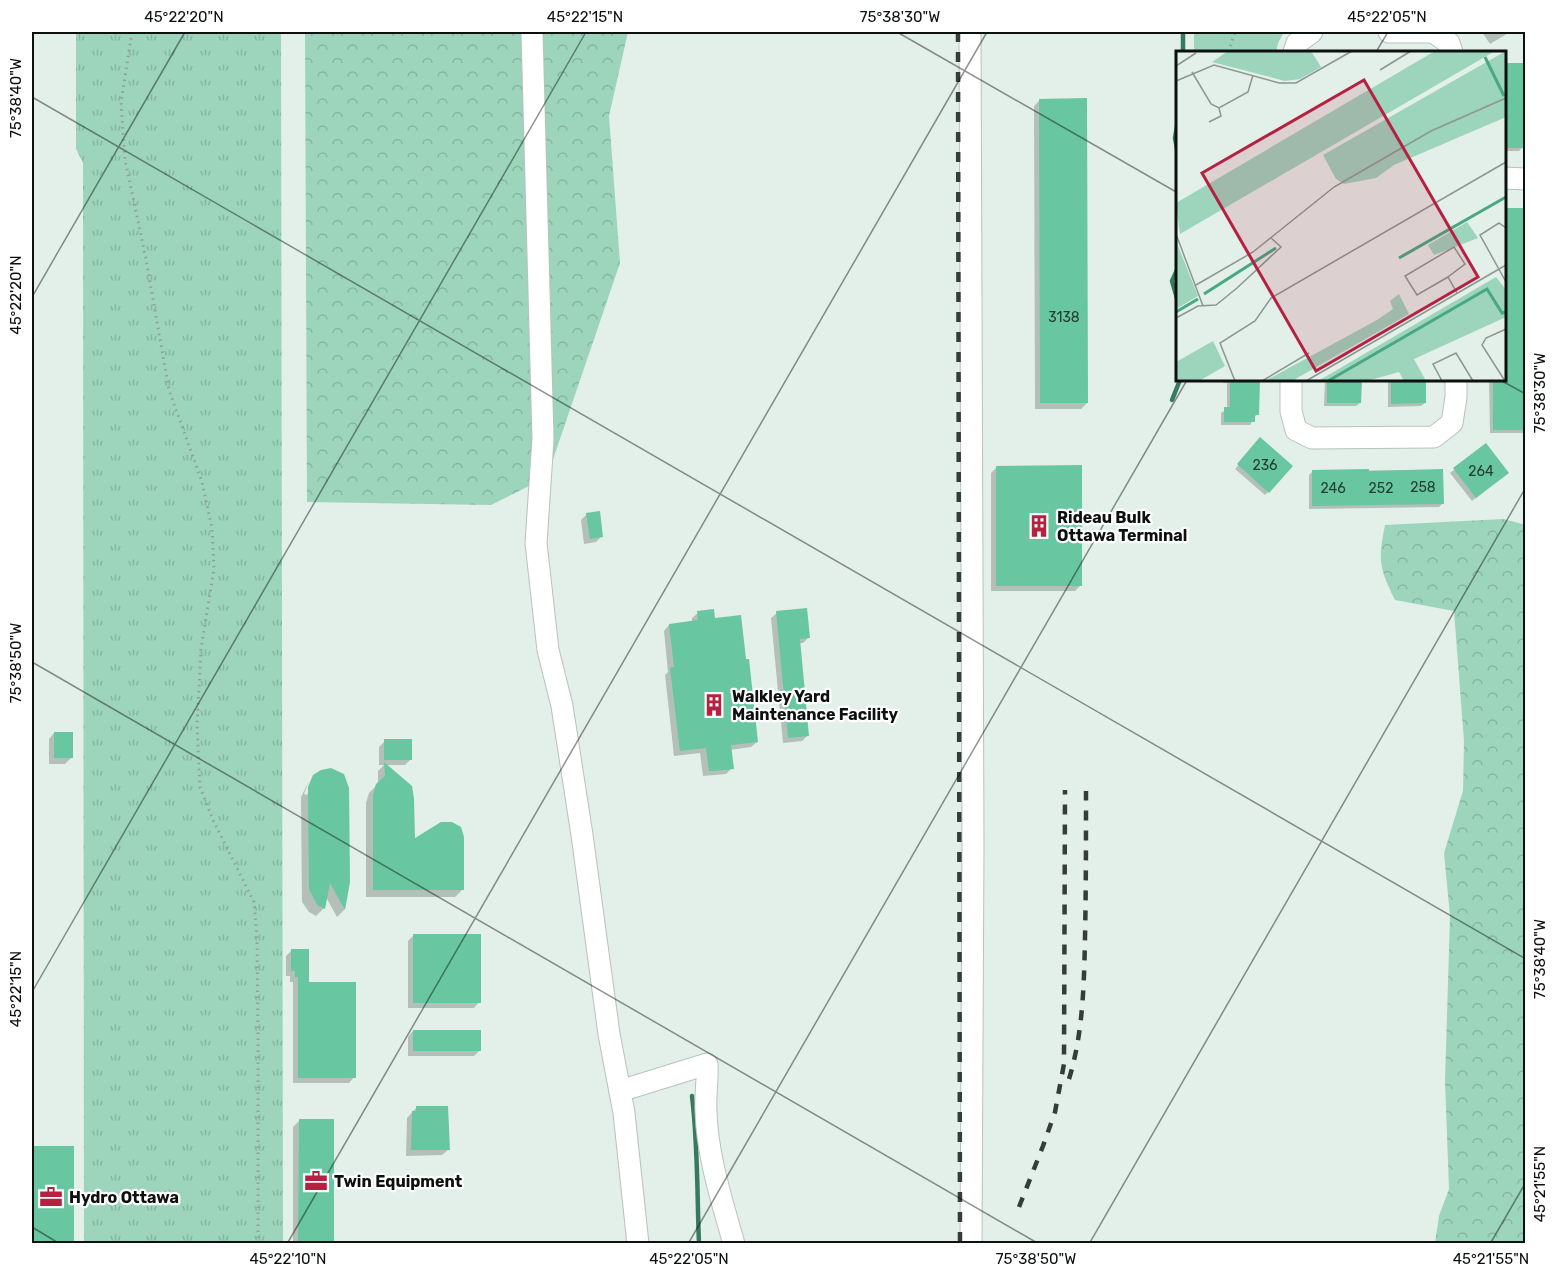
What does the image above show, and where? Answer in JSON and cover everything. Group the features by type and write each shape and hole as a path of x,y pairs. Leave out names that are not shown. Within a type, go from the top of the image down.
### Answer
{"street":[{"path":"532,32 543,439 536,543 548,650 562,706 609,1034 624,1113 638,1244"},
{"path":"970,32 973,822 971,1244"},
{"path":"1294,51 1297,42 1312,32"},
{"path":"1389,32 1433,32 1449,43 1452,51"},
{"path":"1506,178 1526,179"},
{"path":"1291,381 1291,411 1296,430 1312,438 1434,437 1452,423 1456,381"},
{"path":"620,1091 706,1064 708,1081 706,1111 711,1150 734,1244"}],"path":[{"path":"132,32 121,102 125,160 145,254 169,390 202,482 212,528 214,570 201,650 197,726 200,787 213,820 254,902 257,938 258,1244"},
{"path":"1231,51 1230,46 1235,32"}],"green space":[{"path":"76,32 281,32 283,1243 84,1243 83,163 76,149"},
{"path":"305,32 628,32 609,116 620,263 547,477 491,505 307,502"},
{"path":"1194,32 1284,32 1276,51 1194,51"},
{"path":"1503,519 1526,525 1525,1243 1435,1243 1439,1216 1449,1189 1445,1081 1450,916 1444,853 1463,791 1464,741 1454,611 1395,600 1381,564 1381,547 1385,525"}],"building":[{"path":"1506,63 1524,63 1524,148 1506,148"},
{"path":"1087,98 1088,403 1040,403 1039,99"},
{"path":"1506,208 1526,208 1526,430 1493,430 1493,381 1506,381"},
{"path":"1230,381 1260,381 1259,415 1255,415 1255,422 1224,422 1224,407 1230,407"},
{"path":"1327,381 1362,381 1361,403 1327,403"},
{"path":"1391,381 1426,381 1426,403 1391,404"},
{"path":"1260,437 1293,466 1269,493 1237,464"},
{"path":"1486,443 1509,473 1476,498 1453,468"},
{"name":"Rideau Bulk Ottawa Terminal","path":"1082,465 1082,586 996,586 996,466"},
{"path":"1369,469 1369,471 1443,469 1444,504 1312,506 1312,470"},
{"path":"600,511 603,537 590,539 586,513"},
{"path":"807,608 810,638 800,639 809,736 788,738 776,611"},
{"name":"Walkley Yard Maintenance Facility","path":"714,609 715,618 741,615 746,659 749,659 758,742 731,745 734,769 709,771 706,748 680,751 670,668 674,667 669,624 698,620 697,611"},
{"path":"54,732 73,732 73,758 54,758"},
{"path":"384,739 412,739 412,760 384,760"},
{"path":"384,762 412,786 415,838 441,822 452,822 461,827 464,837 464,890 373,890 373,795 376,784 385,776"},
{"path":"331,768 344,774 349,788 350,882 345,910 330,883 325,909 317,905 309,889 308,787 313,775"},
{"path":"413,934 481,934 481,1003 413,1003"},
{"path":"291,949 309,949 309,982 356,982 356,1078 298,1078 298,977 295,977 295,971 291,971"},
{"path":"413,1030 481,1030 481,1051 413,1051"},
{"path":"416,1106 448,1106 450,1150 411,1150 412,1111 416,1111"},
{"name":"Twin Equipment","path":"299,1119 334,1119 334,1244 298,1244"},
{"name":"Hydro Ottawa","path":"32,1146 74,1146 74,1244 32,1244"}],"waterway":[{"path":"1183,32 1183,51"},
{"path":"1176,132 1176,143"},
{"path":"1176,272 1172,281 1176,295"},
{"path":"1172,400 1180,381"},
{"path":"692,1096 699,1244"}],"railway":[{"path":"958,32 960,1244"},
{"path":"1019,1207 1055,1112 1064,1064 1065,790"},
{"path":"1069,1079 1080,1027 1083,992 1086,791"}],"place":[{"name":"Rideau Bulk Ottawa Terminal","path":"1039,526"},
{"name":"Walkley Yard Maintenance Facility","path":"714,705"},
{"name":"Twin Equipment","path":"316,1181"},
{"name":"Hydro Ottawa","path":"51,1197"}]}
